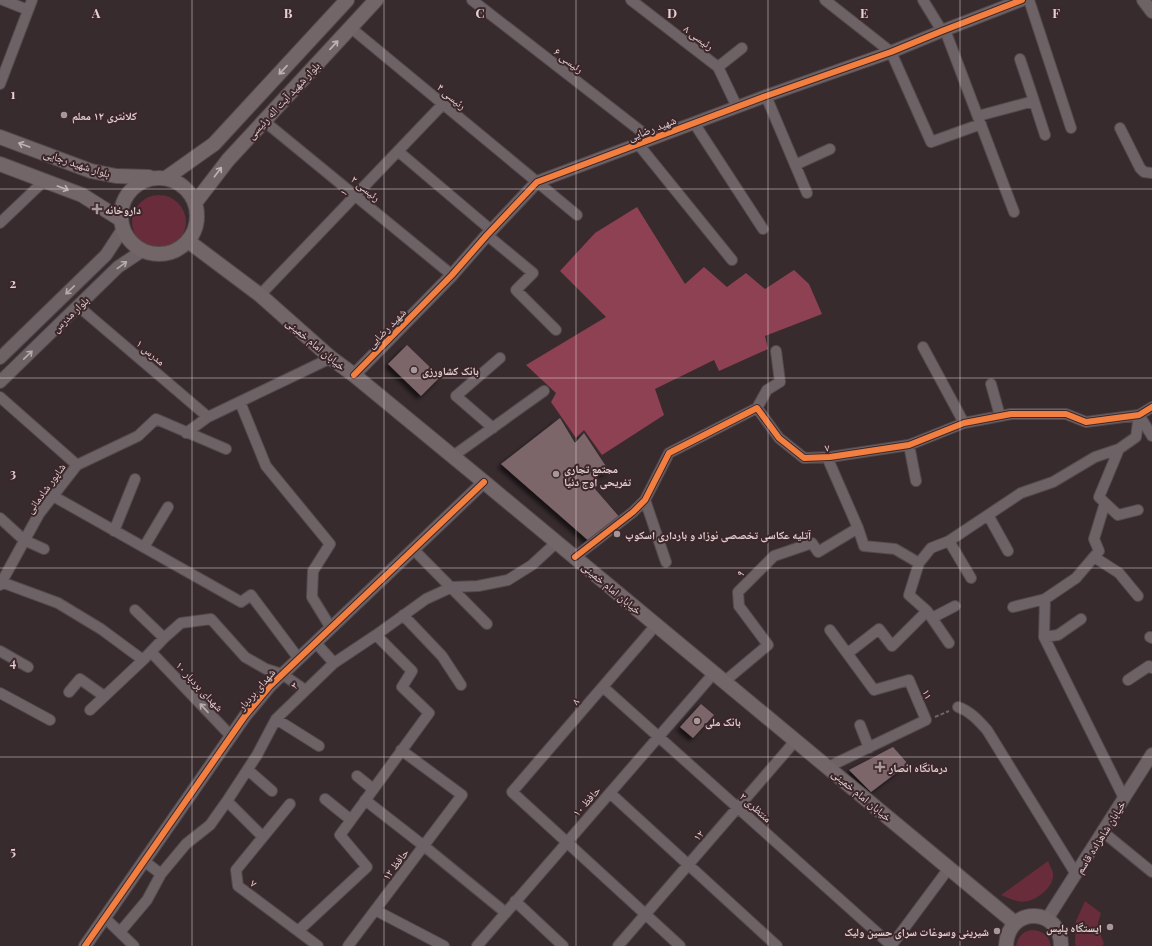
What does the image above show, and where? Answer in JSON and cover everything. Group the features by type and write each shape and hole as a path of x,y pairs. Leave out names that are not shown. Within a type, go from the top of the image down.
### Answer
{"main road":[{"name":"بلوار شهید آیت اله رئیسی","path":"161,178 214,144 347,0"},
{"name":"بلوار شهید آیت اله رئیسی","path":"195,203 228,160 376,0"},
{"name":"بلوار شهید رجایی","path":"0,137 91,171 116,176 161,178"},
{"path":"0,164 82,195 121,224"},
{"path":"161,178 175,181 184,187 195,203 197,223 194,233 181,248 172,253 162,255 142,251 130,242 121,224 121,209 129,191 137,184 146,180 161,178"},
{"name":"خیابان امام خمینی","path":"188,241 260,295 331,358 453,456 1015,923"},
{"path":"1006,946 1006,938 1009,930 1022,918 1030,916 1039,916 1054,925 1059,932 1061,946"}],"street":[{"path":"0,84 4,59 30,5 3,0"},
{"name":"رئیسی ۶","path":"472,0 651,139"},
{"name":"رئیسی ۸","path":"631,0 718,66 737,107"},
{"path":"825,0 891,52 931,142 979,120 1034,102"},
{"path":"923,0 944,31 1014,212"},
{"name":"شهید رضایی","path":"354,375 452,275 537,182 766,96 891,52 1022,0"},
{"path":"1029,0 1071,128"},
{"path":"1143,0 1152,12"},
{"name":"رئیسی ۴","path":"351,28 577,216"},
{"path":"718,66 742,48"},
{"path":"1020,59 1046,135"},
{"path":"766,96 807,193"},
{"name":"۱","path":"260,295 399,152 443,104"},
{"name":"رئیسی ۲","path":"264,121 452,275"},
{"path":"694,123 763,229"},
{"path":"1120,128 1140,168 1144,172 1152,173"},
{"path":"638,144 732,260"},
{"path":"795,165 830,149"},
{"path":"399,152 533,273 516,290 556,330"},
{"path":"0,223 44,181"},
{"name":"بلوار مدرس","path":"0,358 106,255 121,224"},
{"name":"بلوار مدرس","path":"0,382 118,267 142,251"},
{"name":"مدرس ۱","path":"78,306 208,417"},
{"path":"922,347 964,423"},
{"path":"575,557 634,512 645,500 669,453 757,408 767,390 780,382 776,351"},
{"path":"186,433 208,417 331,358"},
{"path":"492,428 456,396 500,358"},
{"path":"991,384 1000,416"},
{"path":"453,456 544,391"},
{"path":"0,397 77,464"},
{"path":"240,402 266,466 330,544 313,571 312,597 331,628"},
{"name":"۷","path":"757,408 779,438 804,458 827,457 909,445 964,423 1011,414 1066,414 1086,422 1139,415 1152,407"},
{"path":"1139,415 1152,436"},
{"path":"949,643 930,615 909,595 919,563 931,548 949,541 1021,493 1052,482 1096,457 1119,449 1136,437 1139,415"},
{"name":"شاپور شادمانی","path":"0,583 39,514 77,464 138,436 156,419 186,433"},
{"path":"186,433 226,449"},
{"path":"909,445 916,481"},
{"path":"1119,449 1100,497 1118,515 1138,510"},
{"path":"827,457 858,528 864,546 895,550 919,563"},
{"path":"114,531 135,479"},
{"name":"شهدای بردبار","path":"85,946 231,736 270,686 484,482"},
{"path":"53,496 241,602 251,596 299,659"},
{"path":"645,500 666,562"},
{"path":"1013,607 1045,599 1076,578 1099,551 1094,539 1105,503"},
{"path":"144,547 168,507"},
{"path":"988,515 1008,551"},
{"path":"0,518 24,540 44,549"},
{"name":"۹","path":"720,677 768,645 739,606 738,592 774,556 812,543 818,552 858,528"},
{"path":"949,541 971,578"},
{"name":"۳","path":"120,932 147,900 162,874 186,844 210,824 227,801 258,754 276,719 334,663 426,599 452,587 478,586 508,580 532,565 557,542"},
{"path":"413,549 487,624"},
{"path":"1094,557 1119,573 1138,596"},
{"path":"0,583 58,603 101,629 143,660"},
{"path":"1045,599 1044,637 1124,798"},
{"path":"848,654 879,629 892,646 930,615 955,606"},
{"path":"135,610 164,638"},
{"path":"403,615 442,656 461,685"},
{"path":"90,710 180,623 211,619 245,657 266,669 282,674 305,690"},
{"path":"1044,637 1058,635 1082,619"},
{"name":"۸","path":"567,842 512,792 656,625"},
{"name":"۱۱","path":"830,630 874,690 909,680 926,720"},
{"path":"298,931 367,867 340,835 429,713 402,687 412,671 376,635"},
{"path":"316,643 334,663"},
{"path":"0,651 28,667"},
{"name":"شهدای بردبار ۱۰","path":"151,652 231,736"},
{"path":"1128,680 1149,666 1152,668"},
{"name":"حافظ ۱۰","path":"477,946 659,736 720,677"},
{"path":"69,692 80,680 104,696"},
{"name":"منتظری ۲","path":"603,687 892,946"},
{"path":"0,693 50,720"},
{"path":"958,707 964,709 977,719 987,730 1076,874"},
{"path":"276,719 319,746"},
{"path":"828,767 926,720"},
{"path":"860,725 869,748"},
{"name":"۱۲","path":"618,946 796,740"},
{"name":"حافظ ۱۲","path":"348,946 462,795 401,750"},
{"name":"خیابان شاهزاده قاسم","path":"1047,920 1152,754"},
{"path":"248,770 272,791"},
{"path":"357,776 374,789"},
{"path":"610,793 777,946"},
{"path":"326,799 351,820"},
{"path":"366,800 506,913"},
{"path":"227,801 263,837"},
{"name":"۷","path":"290,804 236,870 238,886 318,946"},
{"path":"1103,832 1152,872"},
{"path":"567,842 680,946"},
{"path":"144,861 162,874"},
{"path":"892,946 949,868"},
{"path":"515,901 563,946"},
{"path":"375,910 444,946"},
{"path":"105,918 134,946"}],"path":[{"path":"926,720 958,707"}],"shaded area":[{"path":"159,195 169,197 178,203 184,212 186,222 184,232 178,241 169,247 159,249 149,247 140,241 134,232 132,222 134,212 140,203 149,197"},
{"path":"637,207 685,284 704,267 727,287 746,273 765,289 794,270 809,284 822,314 765,336 768,349 719,371 714,360 655,389 664,415 602,455 584,430 576,438 551,402 556,393 526,365 606,317 560,271 595,233"},
{"path":"1048,861 1053,873 1053,878 1049,887 1037,897 1032,900 1021,902 1001,895"},
{"path":"1085,901 1101,913 1098,923 1104,944 1102,946 1076,946 1076,921"},
{"path":"1031,930 1042,932 1047,936 1051,946 1016,946 1021,935"}],"building":[{"name":"بانک کشاورزی","path":"407,345 440,377 421,396 388,364"},
{"path":"560,418 575,443 584,433 609,471 596,476 595,489 622,520 590,542 501,464"},
{"name":"بانک ملی","path":"701,704 714,715 693,738 680,727"},
{"name":"درمانگاه انصار","path":"893,747 908,764 871,792 849,770"}],"cycle path":[{"path":"354,375 452,275 537,182 766,96 891,52 1022,0"},
{"path":"575,557 633,512 645,500 669,453 757,408 779,438 804,458 830,457 909,445 964,423 1011,414 1066,414 1086,422 1139,415 1152,407"},
{"path":"85,946 245,716 270,686 484,482"}],"place":[{"name":"کلانتری ۱۲ معلم","path":"64,115"},
{"name":"داروخانه","path":"97,209"},
{"name":"بانک کشاورزی","path":"414,370"},
{"name":"مجتمع تجاری تفریحی اوج دنیا","path":"556,474"},
{"name":"آتلیه عکاسی تخصصی نوزاد و بارداری اسکوپ","path":"617,534"},
{"name":"بانک ملی","path":"697,721"},
{"name":"درمانگاه انصار","path":"880,767"},
{"name":"ایستگاه پلیس","path":"1110,927"},
{"name":"شیرینی وسوغات سرای حسین ولیک","path":"997,931"}]}
